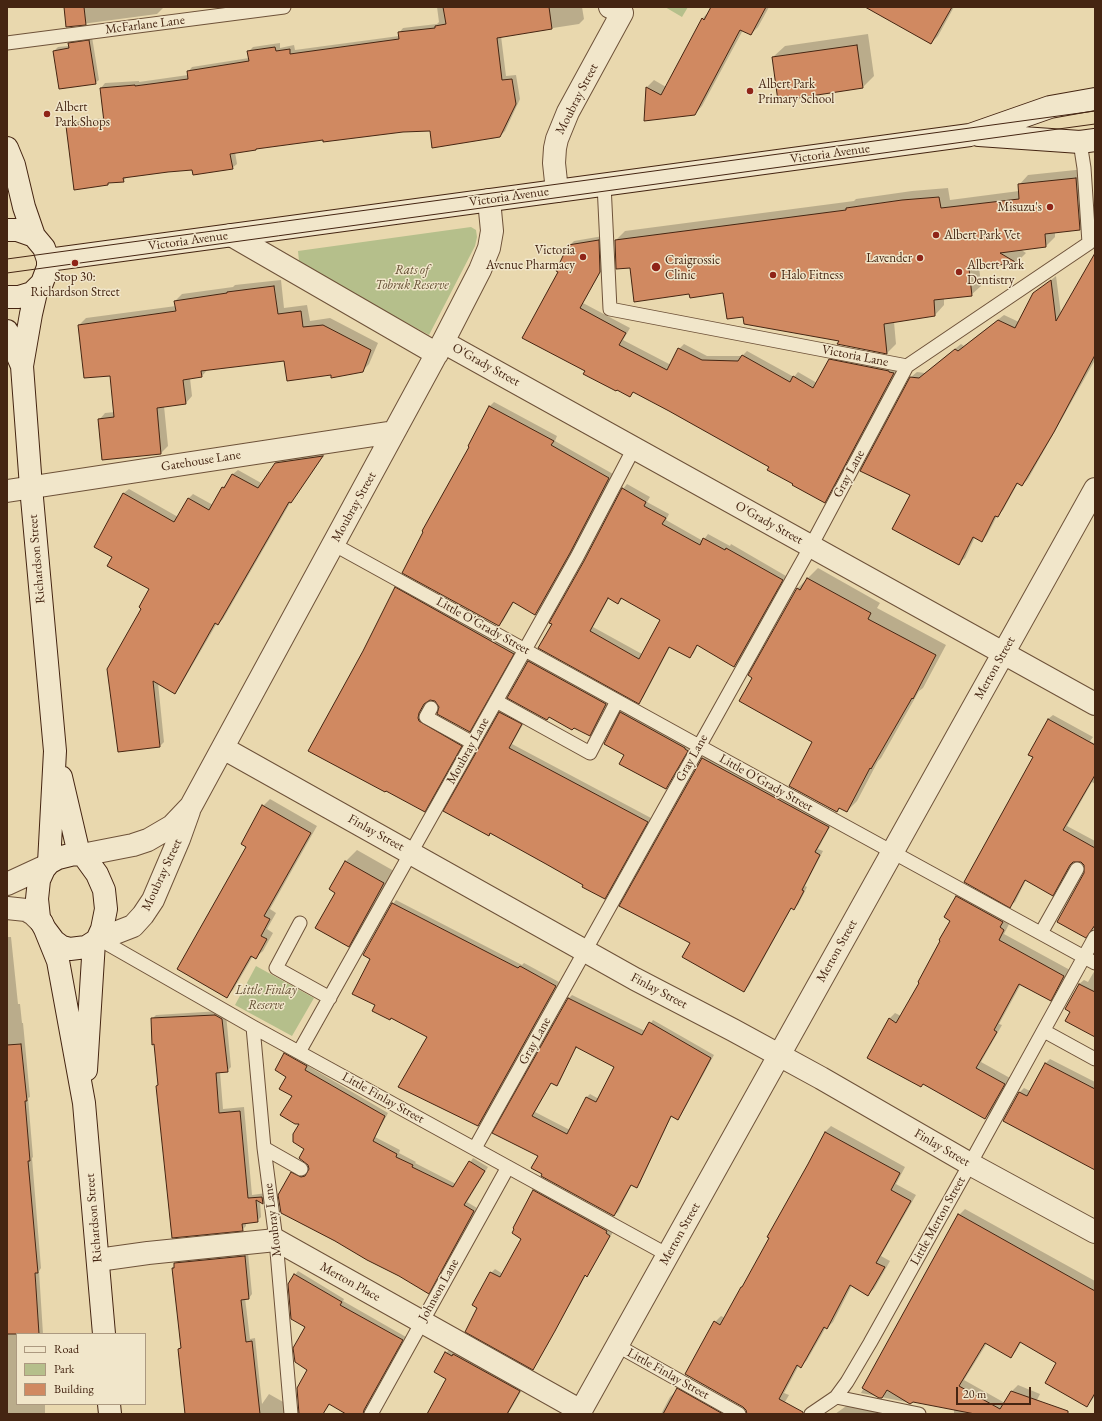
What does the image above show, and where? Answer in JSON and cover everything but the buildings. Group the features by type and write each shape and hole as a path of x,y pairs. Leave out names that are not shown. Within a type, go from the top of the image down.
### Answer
{"street":[{"name":"Moubray Street","path":"556,191 554,148 568,112 616,10"},
{"name":"Victoria Avenue","path":"970,135 1050,107 1095,99"},
{"name":"Victoria Avenue","path":"48,260 970,135 1088,141"},
{"path":"7,148 14,165 34,236 44,248 48,260"},
{"name":"Moubray Street","path":"97,941 133,926 153,900 180,839 191,806 440,348 482,265 489,248 492,231 489,200"},
{"path":"7,230 18,230 34,236"},
{"name":"O'Grady Street","path":"231,235 440,348 634,448 1095,704"},
{"name":"Richardson Street","path":"48,260 46,275 37,288 22,366 31,487 55,751 80,854"},
{"path":"7,297 26,296 37,288"},
{"name":"Richardson Street","path":"7,331 22,366"},
{"name":"Gatehouse Lane","path":"7,491 394,432"},
{"name":"Merton Street","path":"580,1413 1095,488"},
{"name":"Finlay Street","path":"223,748 586,950 635,979 779,1055 970,1164 1095,1232"},
{"name":"Richardson Street","path":"48,864 55,751"},
{"name":"Moubray Street","path":"80,854 133,845 148,840 172,826 191,806"},
{"path":"7,884 62,856 80,854 90,863 97,874 106,903 105,916 97,941 80,948 66,948 54,941 33,914 26,910 7,908"},
{"path":"43,926 37,910 37,899 40,876 48,864"},
{"name":"Richardson Street","path":"43,926 58,961 84,1103 104,1333"},
{"name":"Richardson Street","path":"84,1103 97,941"},
{"path":"98,1260 276,1240"},
{"name":"Merton Place","path":"276,1240 580,1413"}],"lane":[{"name":"McFarlane Lane","path":"7,43 239,10 284,7"},
{"name":"Victoria Lane","path":"604,184 610,309 907,366 1092,244 1084,168 1088,141"},
{"name":"Gray Lane","path":"475,1148 811,546 907,366"},
{"name":"Moubray Lane","path":"299,1052 473,743 576,557 634,448"},
{"name":"Little O'Grady Street","path":"333,544 892,853 1090,960"},
{"path":"496,701 590,753 617,701"},
{"path":"431,708 426,717 473,743"},
{"path":"1041,933 1077,869"},
{"path":"300,924 276,968 330,998"},
{"name":"Little Merton Street","path":"811,1414 836,1397 847,1382 1044,1030 1090,960 1095,937"},
{"name":"Little Finlay Street","path":"97,941 668,1255"},
{"name":"Moubray Lane","path":"253,1027 264,1148 276,1240 291,1414"},
{"path":"1044,1030 1095,1059"},
{"path":"264,1148 301,1169"},
{"name":"Johnson Lane","path":"371,1414 508,1167"},
{"name":"Little Finlay Street","path":"618,1346 739,1414"},
{"path":"836,1397 919,1414"}],"green space":[{"path":"665,7 688,7 682,17"},
{"name":"Rats of Tobruk Reserve","path":"471,227 476,230 477,237 475,246 429,335 310,270 299,261 298,251"},
{"name":"Little Finlay Reserve","path":"256,966 314,998 292,1036 235,1005"}],"tram line":[{"path":"7,259 1095,111"},
{"path":"7,273 1095,124"}],"place":[{"name":"Albert Park Primary School","path":"750,91"},
{"name":"Albert Park Shops","path":"47,114"},
{"name":"Misuzu's","path":"1050,207"},
{"name":"Albert Park Vet","path":"936,235"},
{"name":"Victoria Avenue Pharmacy","path":"583,257"},
{"name":"Lavender","path":"920,258"},
{"name":"Stop 30: Richardson Street","path":"75,263"},
{"name":"Craigrossie Clinic","path":"656,267"},
{"name":"Albert Park Dentistry","path":"959,272"},
{"name":"Halo Fitness","path":"773,275"}]}
